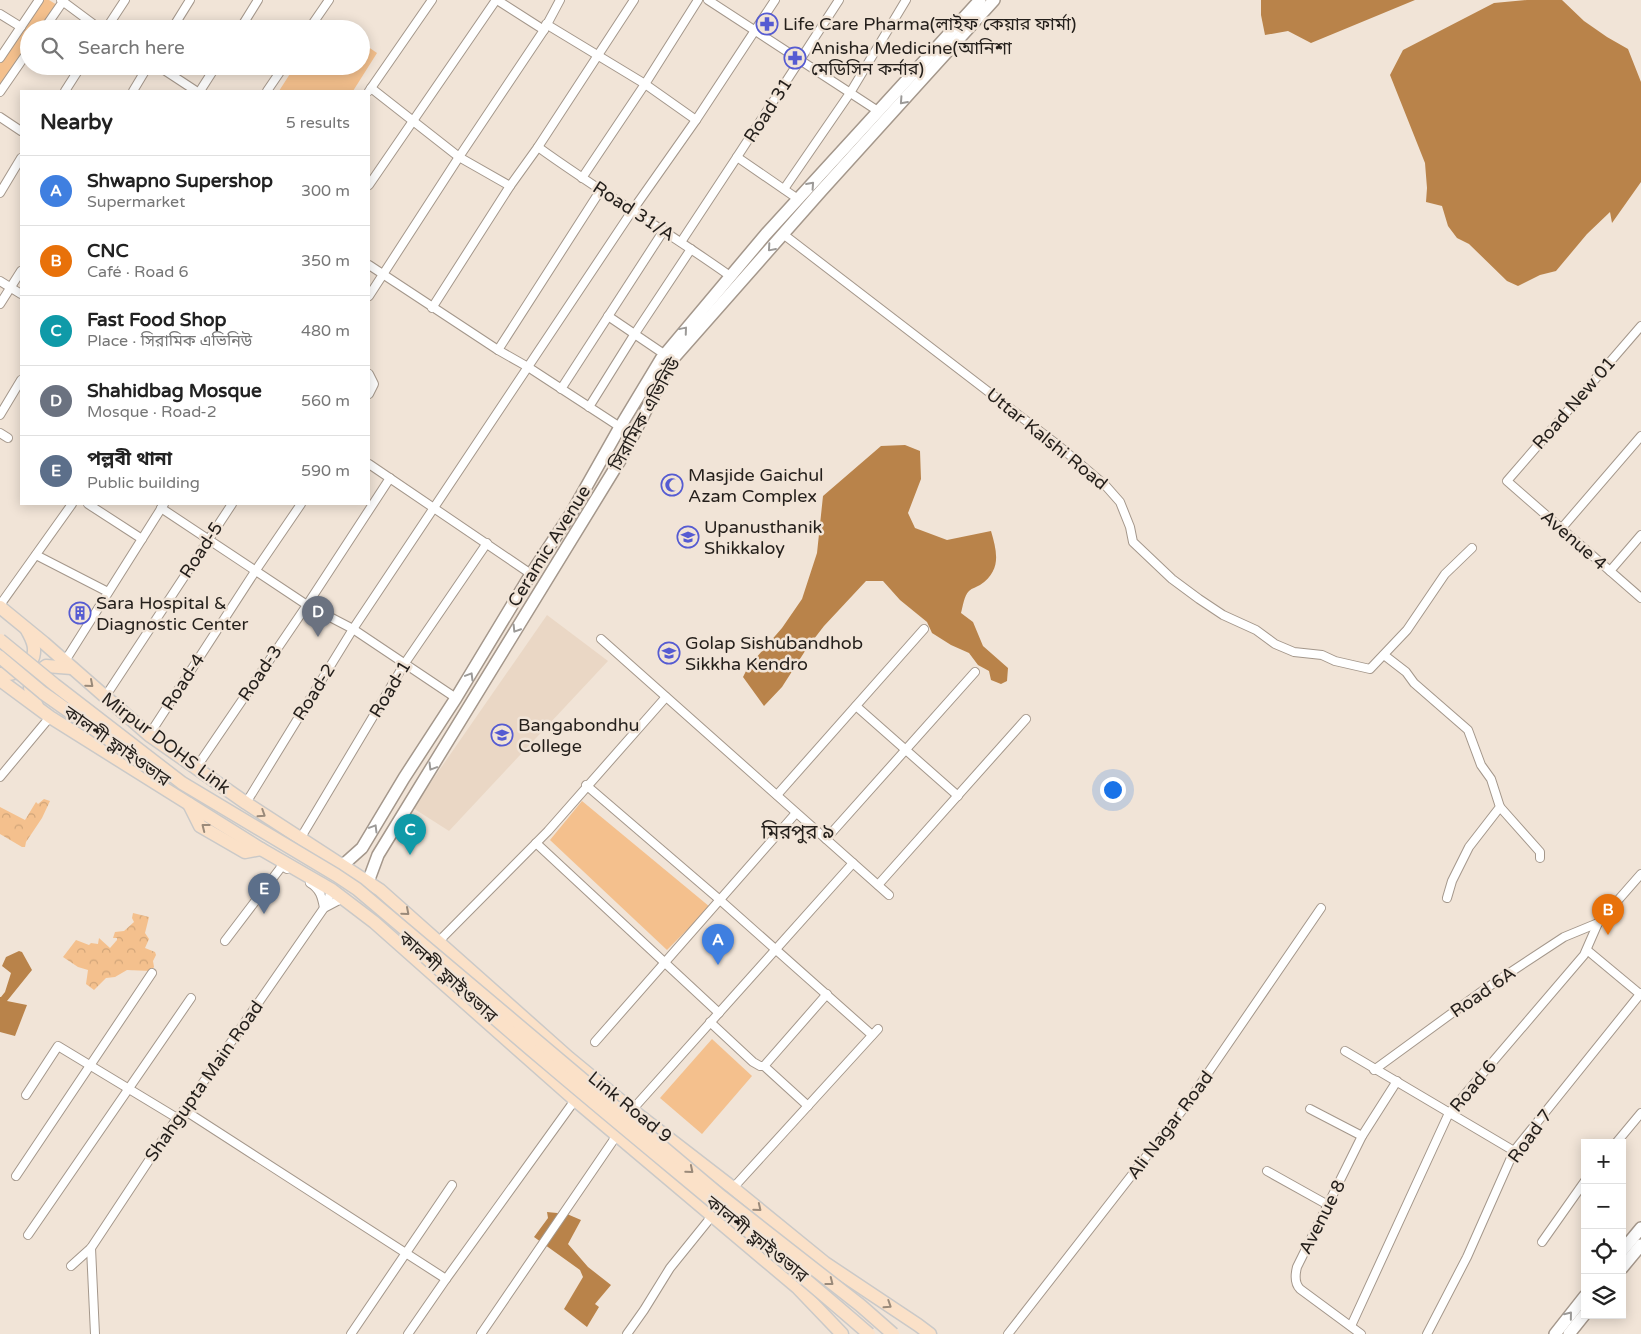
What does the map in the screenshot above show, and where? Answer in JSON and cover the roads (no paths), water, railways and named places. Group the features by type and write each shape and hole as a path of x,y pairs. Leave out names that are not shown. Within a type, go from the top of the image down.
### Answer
{"main road":[{"path":"798,199 980,0"},
{"name":"সিরামিক এভিনিউ","path":"368,882 378,855 622,457 671,362 783,234 994,0"},
{"name":"Ceramic Avenue","path":"343,865 362,848 531,574 572,512 664,354 798,199"},
{"name":"Mirpur DOHS Link","path":"0,606 149,735 246,803 343,865"},
{"path":"0,674 14,674 22,670 29,664 33,656 33,642 24,626"},
{"path":"0,640 54,685 182,783 357,889 722,1197 893,1334"},
{"name":"কালশী ফ্লাইওভার","path":"0,657 43,693 179,789 320,872 363,902 569,1083 808,1280 869,1334"},
{"path":"38,708 29,686 32,677 46,666 69,665"},
{"name":"Mirpur DOHS Link","path":"0,680 50,717 261,849 338,894"},
{"name":"Link Road 9","path":"343,865 368,882 439,941 569,1058 632,1110 825,1263 930,1334"},
{"name":"Link Road 9","path":"338,894 381,928 575,1100 798,1288 842,1334"},
{"path":"1626,1246 1641,1228"},
{"path":"1626,1263 1641,1245"},
{"path":"1554,1334 1581,1301"},
{"path":"1569,1334 1581,1319"}],"street":[{"path":"26,20 39,0"},
{"path":"50,20 62,0 88,20"},
{"path":"112,20 125,0"},
{"path":"178,20 190,0"},
{"path":"246,20 258,0"},
{"path":"315,20 328,0"},
{"path":"432,0 370,90 460,157 510,186"},
{"path":"370,184 496,0 645,84 696,120"},
{"path":"370,294 545,27 560,0"},
{"path":"432,308 510,186 538,147 634,0"},
{"path":"582,178 698,0"},
{"path":"708,0 878,111"},
{"name":"Road-2","path":"246,803 353,629 775,0"},
{"name":"Road 31","path":"798,199 737,157 839,0"},
{"path":"784,189 850,93 906,0"},
{"path":"0,14 20,26"},
{"path":"0,58 20,28"},
{"path":"0,92 20,63"},
{"path":"66,90 75,75"},
{"path":"134,90 143,75"},
{"path":"172,75 194,90"},
{"path":"201,90 210,75"},
{"path":"268,90 278,75"},
{"path":"0,117 20,130"},
{"name":"Road 31/A","path":"538,147 730,276"},
{"path":"681,242 737,157"},
{"path":"0,192 20,160"},
{"path":"498,350 600,190"},
{"path":"562,389 664,230"},
{"name":"Uttar Kalshi Road","path":"783,234 1059,446 1105,485 1120,502 1133,542 1172,579 1223,615 1256,630 1275,644 1294,652 1322,655 1335,661 1370,668 1384,655"},
{"path":"589,407 691,249"},
{"path":"370,267 620,427"},
{"path":"0,304 20,273"},
{"path":"0,281 20,293"},
{"path":"608,316 664,354"},
{"name":"Road New 01","path":"1507,481 1641,326"},
{"path":"370,376 374,384 370,392"},
{"path":"0,415 20,382"},
{"path":"0,433 8,438"},
{"path":"1561,528 1641,436"},
{"path":"370,465 531,574"},
{"name":"Road-3","path":"196,768 307,605 390,478"},
{"name":"Avenue 4","path":"1507,481 1641,598"},
{"path":"0,606 71,505"},
{"path":"90,505 142,539"},
{"name":"Road-5","path":"105,697 231,505"},
{"name":"Road-4","path":"149,735 300,505"},
{"path":"69,665 108,592 163,506 307,605 353,629 456,698"},
{"path":"1610,571 1641,535"},
{"name":"Road-1","path":"300,839 405,663 486,543"},
{"path":"1472,548 1445,574 1407,630 1384,655 1406,672 1414,683 1468,730 1481,765 1491,779 1500,807 1540,852 1540,858"},
{"path":"36,555 108,592"},
{"path":"777,795 924,629"},
{"path":"601,639 889,895"},
{"path":"826,839 975,672"},
{"path":"439,941 536,843 666,697"},
{"path":"856,706 958,796"},
{"path":"0,777 50,717"},
{"path":"878,885 1026,719"},
{"path":"586,785 826,994 875,1032 732,1188"},
{"path":"1447,898 1452,881 1469,847 1500,807"},
{"path":"595,1042 796,812"},
{"path":"536,843 719,1013"},
{"path":"632,1110 853,863"},
{"path":"225,941 282,866 315,886 322,896 324,908"},
{"name":"Road 6","path":"1351,1326 1449,1113 1587,950 1591,936 1598,924 1641,874"},
{"path":"324,908 338,894"},
{"name":"Shahgupta Main Road","path":"71,1266 92,1248 177,1118 324,908 338,894"},
{"name":"Ali Nagar Road","path":"1008,1334 1184,1108 1321,908"},
{"name":"Road 6A","path":"1374,1070 1493,984 1564,937 1598,924"},
{"path":"1587,950 1641,994"},
{"path":"16,1176 152,973"},
{"path":"764,1066 826,994"},
{"name":"Road 7","path":"1427,1334 1467,1257 1514,1151 1641,994"},
{"path":"28,1235 191,998"},
{"path":"710,1022 753,1062 764,1066 808,1106"},
{"path":"26,1094 58,1046 177,1118"},
{"path":"1345,1051 1374,1070 1397,1081 1514,1151"},
{"name":"Avenue 8","path":"1361,1334 1297,1286 1297,1267 1362,1136 1397,1081"},
{"path":"408,1334 575,1100"},
{"path":"1310,1109 1362,1136"},
{"path":"184,1110 446,1279"},
{"path":"1619,1139 1641,1113"},
{"path":"481,1334 617,1135"},
{"path":"1267,1172 1328,1205"},
{"path":"1542,1242 1582,1184"},
{"path":"351,1334 452,1185"},
{"path":"627,1334 670,1268 712,1216"},
{"path":"92,1248 95,1334"}],"place":[{"name":"Life Care Pharma(লাইফ কেয়ার ফার্মা)","path":"767,24"},
{"name":"Anisha Medicine(আনিশা মেডিসিন কর্নার)","path":"795,58"},
{"name":"Masjide Gaichul Azam Complex","path":"672,485"},
{"name":"Upanusthanik Shikkaloy","path":"688,537"},
{"name":"Sara Hospital & Diagnostic Center","path":"80,613"},
{"name":"Shahidbag Mosque","path":"318,637"},
{"name":"Golap Sishubandhob Sikkha Kendro","path":"669,653"},
{"name":"Bangabondhu College","path":"502,735"},
{"name":"Fast Food Shop","path":"410,855"},
{"name":"পল্লবী থানা","path":"264,914"},
{"name":"CNC","path":"1608,935"},
{"name":"Shwapno Supershop","path":"718,965"}],"district":[{"name":"মিরপুর ৯","path":"798,833"}]}
